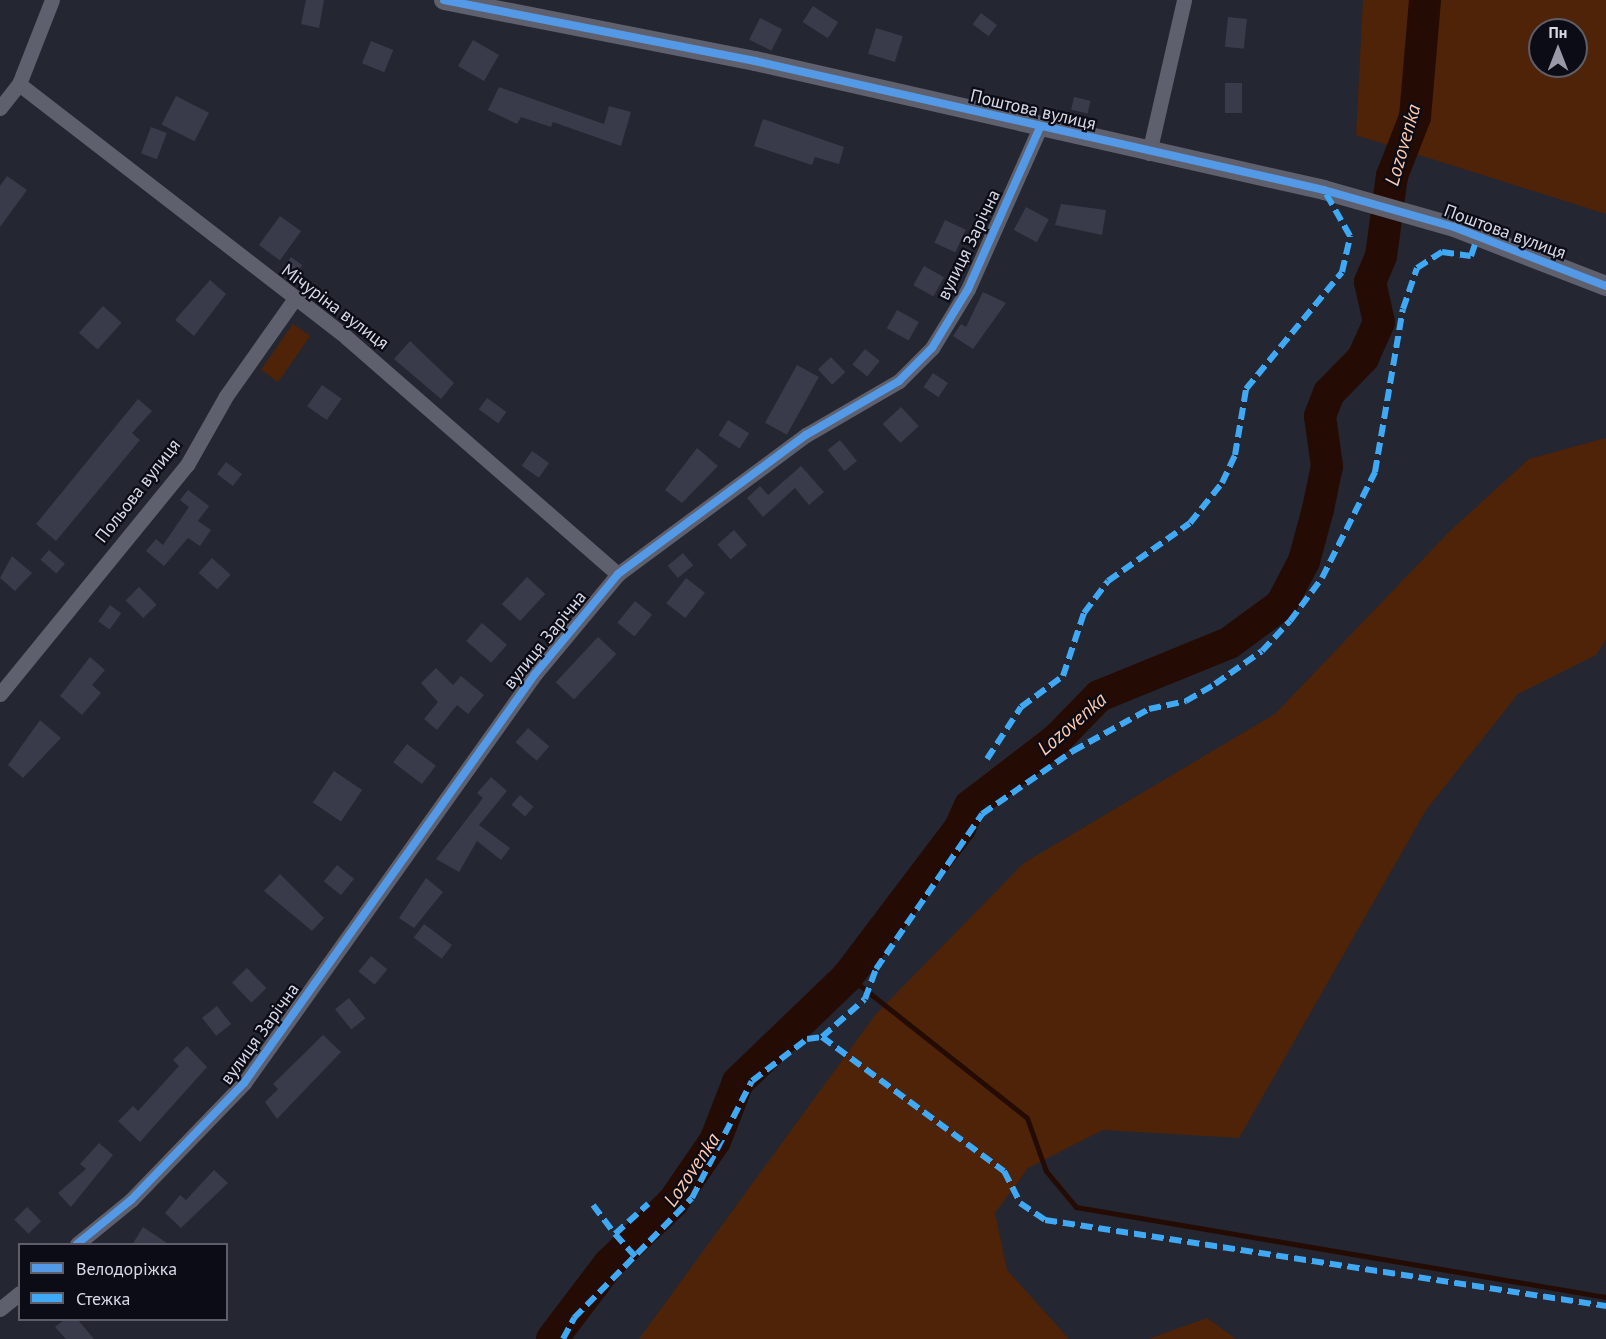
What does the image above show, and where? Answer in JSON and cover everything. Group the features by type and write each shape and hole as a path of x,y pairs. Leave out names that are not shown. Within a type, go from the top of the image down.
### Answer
{"street":[{"path":"0,108 19,84 52,0"},
{"name":"Поштова вулиця","path":"444,0 755,61 1149,153 1324,190 1454,227 1606,286"},
{"path":"1149,153 1184,0"},
{"name":"Мічуріна вулиця","path":"19,84 411,392 618,574"},
{"name":"вулиця Зарічна","path":"80,1243 131,1200 244,1083 535,674 618,574 806,435 899,381 932,348 968,289 1040,127"},
{"name":"Польова вулиця","path":"0,694 187,465 226,396 293,301"},
{"path":"0,1309 18,1295"}],"shaded area":[{"path":"1363,0 1606,0 1606,214 1356,135"},
{"path":"293,324 310,336 278,382 261,370"},
{"path":"1606,438 1606,640 1596,655 1518,694 1426,810 1239,1138 1103,1130 1028,1168 995,1213 1007,1270 1069,1339 639,1339 876,1014 1024,863 1275,714 1450,531 1529,459"},
{"path":"1207,1318 1236,1339 1148,1339"}],"building":[{"path":"306,0 324,0 319,28 301,24"},
{"path":"813,6 838,22 828,38 803,22"},
{"path":"981,13 997,25 989,36 973,24"},
{"path":"1228,17 1247,19 1244,49 1225,47"},
{"path":"760,18 782,29 771,51 749,39"},
{"path":"876,28 903,36 895,62 868,54"},
{"path":"473,40 499,55 484,81 458,66"},
{"path":"371,41 393,50 384,72 362,63"},
{"path":"1225,83 1242,83 1242,113 1225,113"},
{"path":"499,87 604,124 609,106 631,112 621,146 553,122 551,127 521,117 517,124 488,110"},
{"path":"176,96 209,113 194,141 161,125"},
{"path":"1074,97 1091,101 1088,113 1071,110"},
{"path":"763,119 844,147 839,164 815,157 812,165 754,146"},
{"path":"151,127 167,133 157,159 141,153"},
{"path":"7,176 27,190 0,227 0,186"},
{"path":"1061,204 1106,210 1102,235 1055,225"},
{"path":"1026,207 1049,219 1037,242 1014,230"},
{"path":"280,216 301,231 280,260 259,245"},
{"path":"945,220 966,230 955,252 934,243"},
{"path":"291,257 302,265 292,280 280,272"},
{"path":"924,266 944,277 933,296 913,285"},
{"path":"210,280 226,294 194,336 175,320"},
{"path":"983,292 1006,303 973,349 953,336 961,324 966,327"},
{"path":"103,306 122,323 97,349 79,333"},
{"path":"897,310 919,322 909,340 887,328"},
{"path":"410,341 454,383 441,399 394,359"},
{"path":"865,349 880,361 867,377 852,365"},
{"path":"831,357 845,372 832,385 818,369"},
{"path":"797,365 819,377 787,435 765,423"},
{"path":"933,373 948,383 938,397 923,387"},
{"path":"322,385 342,399 327,420 307,406"},
{"path":"487,398 506,412 498,423 479,409"},
{"path":"138,399 152,411 132,433 140,440 56,541 36,524"},
{"path":"901,407 919,426 900,443 883,424"},
{"path":"728,420 749,433 740,449 718,435"},
{"path":"840,440 857,461 845,471 828,450"},
{"path":"697,448 718,466 682,503 665,490"},
{"path":"532,451 549,463 539,478 522,466"},
{"path":"226,462 242,474 233,486 217,474"},
{"path":"801,466 824,492 809,505 795,488 763,517 747,498 760,486 768,495"},
{"path":"188,490 209,506 198,521 211,530 200,546 188,538 164,566 146,551 156,539 163,545 189,507 180,500"},
{"path":"734,530 747,545 731,560 717,544"},
{"path":"49,550 65,564 56,574 40,560"},
{"path":"683,553 693,565 678,578 668,566"},
{"path":"12,556 32,573 15,591 0,578"},
{"path":"212,558 231,575 217,590 199,573"},
{"path":"527,577 545,594 520,621 502,604"},
{"path":"686,578 705,593 685,618 666,603"},
{"path":"139,587 157,605 143,618 126,600"},
{"path":"635,601 652,615 634,637 617,623"},
{"path":"110,605 121,613 110,629 98,621"},
{"path":"482,623 507,645 491,663 466,641"},
{"path":"598,637 616,654 574,699 556,682"},
{"path":"90,657 105,670 92,685 101,693 82,715 60,696"},
{"path":"436,668 453,685 461,676 484,695 468,714 457,705 437,730 424,719 438,702 421,683"},
{"path":"40,720 61,738 23,778 8,765"},
{"path":"528,728 549,746 537,761 516,742"},
{"path":"407,744 436,766 422,784 393,762"},
{"path":"334,771 362,790 341,822 313,803"},
{"path":"491,777 507,791 479,825 510,848 501,860 477,841 459,872 436,859 483,798 477,793"},
{"path":"520,795 534,807 525,817 511,805"},
{"path":"337,865 354,879 341,895 324,881"},
{"path":"280,874 324,918 312,931 264,891"},
{"path":"426,878 443,892 414,928 399,918"},
{"path":"424,924 452,945 442,959 414,938"},
{"path":"371,956 387,969 375,985 358,972"},
{"path":"247,968 266,988 251,1003 232,983"},
{"path":"349,998 365,1018 351,1030 335,1009"},
{"path":"217,1006 231,1024 216,1036 202,1018"},
{"path":"323,1035 341,1052 277,1119 265,1102 278,1089 273,1084"},
{"path":"187,1046 207,1067 140,1142 118,1121 133,1106 138,1111 179,1066 173,1060"},
{"path":"99,1143 113,1155 71,1207 58,1193 86,1169 80,1164"},
{"path":"214,1170 228,1183 181,1228 165,1213 180,1195 186,1200"},
{"path":"27,1207 41,1221 28,1234 14,1220"},
{"path":"143,1227 167,1243 133,1243"},
{"path":"63,1321 79,1321 94,1339 66,1339 55,1327"}],"waterway":[{"name":"Lozovenka","path":"552,1339 609,1264 673,1202 715,1141 738,1082 848,976 960,828 970,806 1057,739 1099,696 1229,643 1281,605 1304,561 1327,466 1320,416 1329,393 1363,358 1379,322 1370,282 1381,256 1392,176 1415,117 1425,0"},
{"path":"848,976 1027,1118 1046,1171 1076,1207 1606,1297"}],"marked path":[{"path":"987,759 1021,707 1063,676 1084,613 1108,581 1190,523 1222,483 1235,455 1246,389 1342,272 1350,236 1324,190"},
{"path":"822,1037 865,999 876,969 982,814 1073,751 1149,709 1186,701 1215,684 1262,651 1290,621 1322,578 1375,472 1403,309 1417,268 1442,252 1471,256 1478,236"},
{"path":"563,1339 574,1318 692,1198 752,1081 807,1039 822,1037 1004,1171 1020,1203 1045,1220 1606,1306"},
{"path":"593,1205 615,1234 648,1204"},
{"path":"615,1234 636,1257"}],"cycle path":[{"path":"444,0 755,61 1324,190 1454,227 1606,286"},
{"path":"78,1243 131,1200 244,1083 535,674 618,574 806,435 899,381 932,348 968,289 1040,127"}]}
